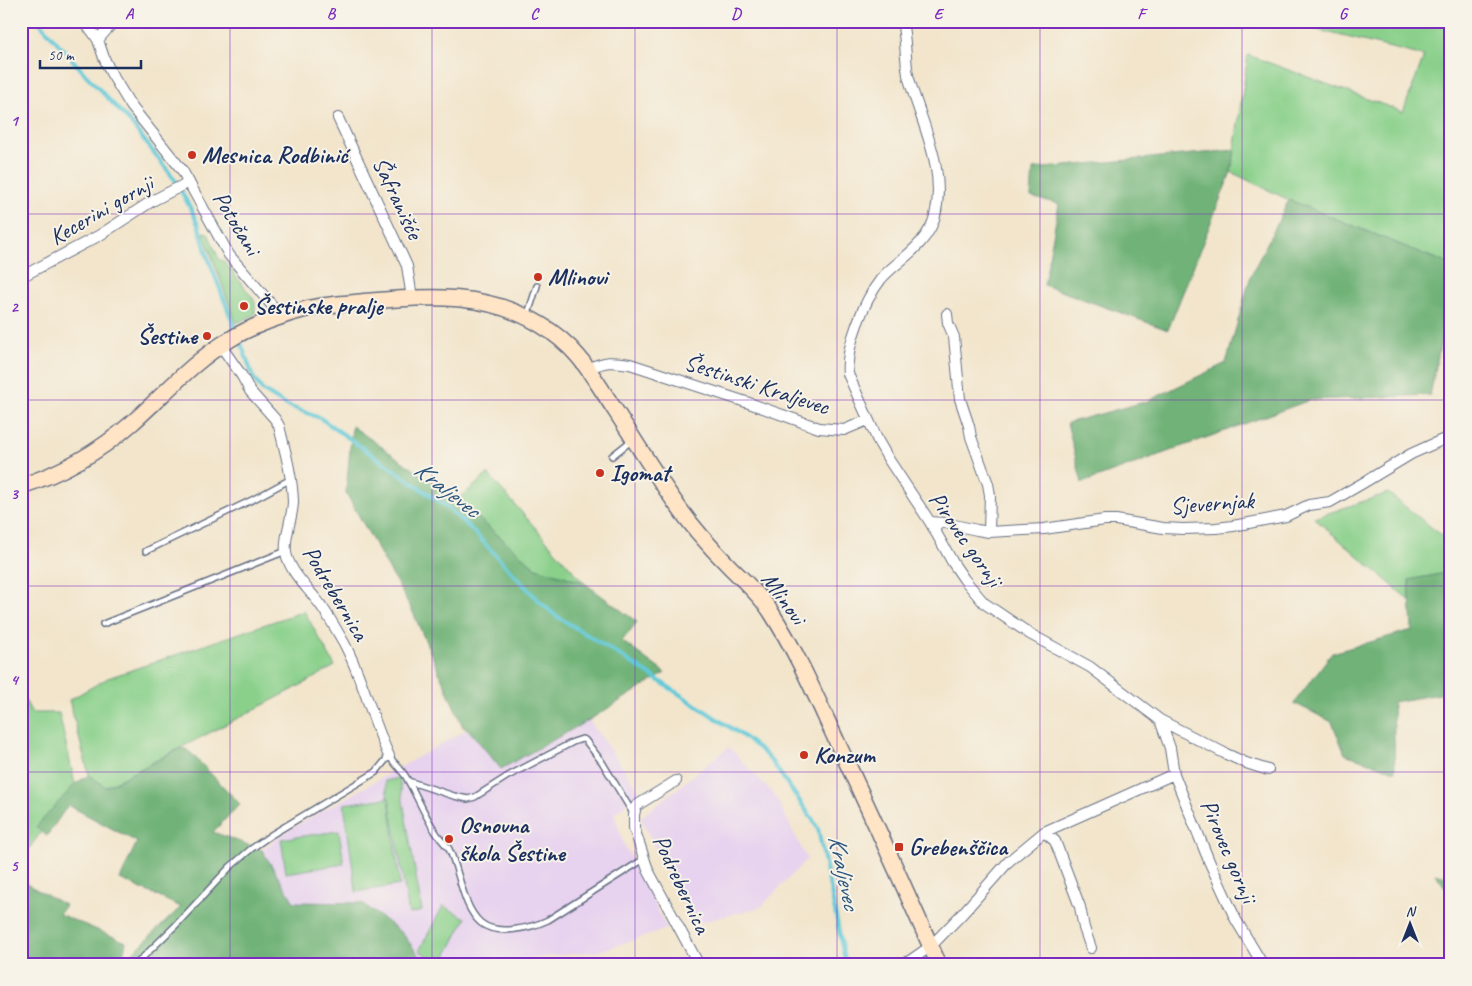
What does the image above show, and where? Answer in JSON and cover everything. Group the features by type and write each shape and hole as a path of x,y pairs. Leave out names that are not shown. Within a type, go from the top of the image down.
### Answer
{"main road":[{"name":"Mlinovi","path":"21,486 86,457 130,425 190,369 233,338 281,317 332,304 412,298 463,298 484,301 527,317 562,340 575,352 588,368 672,499 698,532 769,609 815,692 939,965"}],"street":[{"name":"Potočani","path":"82,21 92,30 98,40 108,66 131,106 182,170 186,184 229,255 281,317"},
{"path":"98,40 114,21"},
{"name":"Šestinski Kraljevec","path":"588,368 610,361 630,364 818,428 844,430 868,420 848,374 847,364 851,340 863,311 877,285 886,274 914,250 931,226 938,184 935,157 908,75 905,32 902,21"},
{"name":"Šafranišće","path":"338,118 402,253 407,266 412,298"},
{"name":"Kecerini gornji","path":"21,277 100,235 152,202 186,184"},
{"path":"947,314 948,323 954,337 960,399 988,484 990,496 989,532"},
{"name":"Podrebernica","path":"233,338 242,376 250,391 278,426 292,478 293,503 286,551 288,560 323,608 354,663 380,738 389,756"},
{"name":"Pirovec gornji","path":"868,420 889,460 930,522 953,563 984,603 1030,634 1090,667 1160,720 1224,753 1268,770"},
{"name":"Sjevernjak","path":"930,522 945,523 989,532 1044,529 1105,520 1171,529 1216,528 1286,516 1309,505 1330,502 1412,454 1451,436"},
{"name":"Pirovec gornji","path":"1160,720 1170,748 1174,774 1221,890 1236,920 1263,965"},
{"path":"900,965 931,946 1009,861 1044,832 1174,774"},
{"name":"Podrebernica","path":"676,781 636,806 634,828 648,870 699,965"},
{"path":"1044,832 1055,841 1080,907 1084,928 1091,948"}],"lane":[{"path":"527,317 537,286"},
{"path":"612,456 634,440"},
{"path":"146,551 254,499 292,478"},
{"path":"103,624 286,551"},
{"path":"408,781 468,799 475,797 517,771 582,739 585,740 602,762 634,815"},
{"path":"135,965 240,858 266,838 376,772 389,756 401,770 435,831 446,844 470,908 480,922 486,926 514,929 535,926 548,920 644,859"}],"shaded area":[{"name":"Osnovna škola Šestine","path":"589,720 640,792 614,814 624,844 667,929 600,951 516,960 512,965 426,965 403,934 362,903 294,902 262,850 282,834 468,729 501,769"},
{"path":"729,747 775,796 807,859 761,907 694,924 641,817"}],"green space":[{"path":"1205,21 1281,21 1205,24"},
{"path":"1281,21 1451,21 1451,265 1289,200 1231,172 1248,55 1403,112 1424,56"},
{"path":"1235,150 1231,172 1168,330 1044,285 1059,204 1031,197 1033,169"},
{"path":"1289,200 1451,265 1451,294 1430,395 1310,400 1082,483 1067,423 1148,401 1226,363 1251,275"},
{"path":"203,232 208,233 220,261 223,260 253,298 255,314 253,316 236,323"},
{"path":"352,426 457,500 536,568 583,582 637,622 622,641 665,673 589,720 501,769 468,729 463,727 412,610 346,493"},
{"path":"488,474 583,582 536,568 457,500"},
{"path":"1388,493 1445,538 1451,536 1451,572 1409,580 1410,601 1314,518"},
{"path":"1451,572 1451,692 1393,702 1395,771 1345,754 1332,722 1294,703 1332,653 1412,630 1409,580"},
{"path":"304,611 335,666 105,787 89,775 69,700 108,678"},
{"path":"21,693 32,713 59,713 75,784 21,860"},
{"path":"181,748 188,750 240,804 213,832 262,850 294,902 362,903 403,934 426,965 21,965 21,881 65,905 59,914 126,942 121,964 181,907 120,879 137,842 68,805 47,836 36,827 75,784 89,775 106,787"},
{"path":"399,778 422,911 409,914 389,798 400,885 356,892 344,804 388,798 385,781"},
{"path":"339,831 344,864 286,873 281,839"},
{"path":"1435,874 1451,878 1451,895"},
{"path":"443,906 466,918 442,964 419,951"}],"waterway":[{"name":"Kraljevec","path":"38,21 131,123 175,180 199,227 207,255 236,331"},
{"name":"Kraljevec","path":"239,337 253,377 262,390 286,405 320,418 427,493 449,509 471,529 540,602 555,615 632,663 740,734 762,751 772,762 818,829 846,965"}],"place":[{"name":"Mesnica Rodbinić","path":"192,155"},
{"name":"Mlinovi","path":"538,277"},
{"name":"Šestinske pralje","path":"244,306"},
{"name":"Šestine","path":"207,336"},
{"name":"Igomat","path":"600,473"},
{"name":"Konzum","path":"804,755"},
{"name":"Osnovna škola Šestine","path":"449,839"},
{"name":"Grebenščica","path":"899,847"}]}
